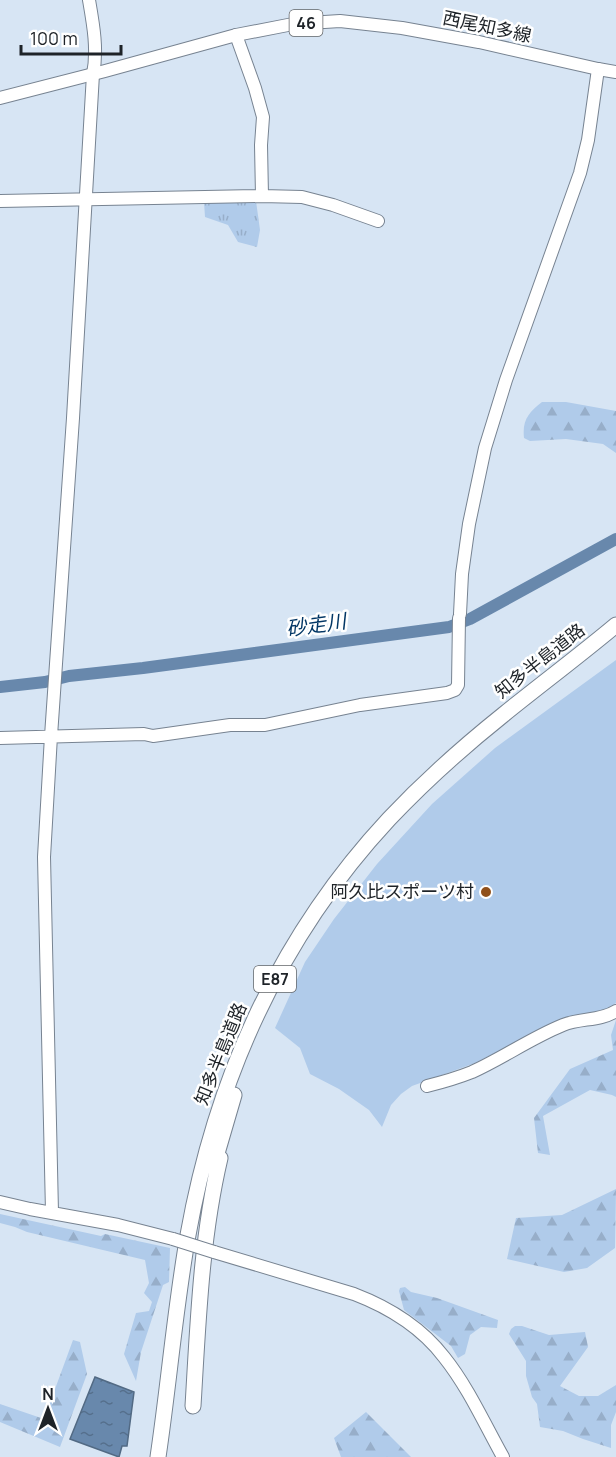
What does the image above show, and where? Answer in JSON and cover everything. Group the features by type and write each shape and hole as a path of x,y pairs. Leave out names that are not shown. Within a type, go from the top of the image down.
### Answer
{"highway":[{"path":"582,652 585,646 616,617"},
{"name":"知多半島道路","path":"158,1457 178,1292 204,1160 231,1073 280,968 303,929 329,892 361,850 390,818 461,750 616,625"},
{"name":"知多半島道路","path":"167,1457 197,1236 210,1179 225,1126 252,1048 290,972 338,896 369,856 428,791 466,757 616,638"},
{"path":"193,1406 206,1237 225,1126"}],"street":[{"path":"52,1212 44,857 94,65 93,28 89,0"},
{"name":"西尾知多線","path":"0,98 236,35 293,24 340,21 375,24 479,42 616,72"},
{"path":"236,35 263,117 262,196"},
{"path":"0,738 144,734 153,736 230,725 265,724 360,705 455,690 458,685 462,574 469,524 485,448 506,380 580,173 588,140 598,69"},
{"path":"0,201 302,196 378,221"},
{"path":"428,1086 474,1071 561,1026 579,1020 602,1017 616,1011"},
{"path":"0,1202 118,1225 173,1239 370,1300 393,1312 424,1335 444,1356 503,1457"}],"green space":[{"path":"256,201 260,230 257,247 238,242 228,225 205,217 204,202"},
{"path":"542,402 566,402 616,411 616,453 603,444 566,439 530,441 524,438 527,417"},
{"name":"阿久比スポーツ村","path":"616,660 616,1003 604,1011 573,1016 548,1026 475,1063 412,1086 391,1105 382,1127 369,1110 339,1089 310,1074 300,1048 275,1028 305,962 334,919 377,864 432,804 495,748"},
{"path":"616,1020 616,1097 590,1090 543,1116 550,1155 538,1153 534,1118 570,1069 613,1050 611,1035"},
{"path":"616,1189 615,1248 587,1268 564,1272 507,1259 516,1218 562,1215"},
{"path":"0,1214 170,1248 169,1282 163,1285 141,1352 136,1381 124,1354 136,1313 149,1311 152,1302 144,1293 149,1283 145,1260 27,1232 0,1223"},
{"path":"405,1287 411,1292 437,1298 498,1320 497,1328 481,1327 470,1335 465,1354 458,1358 451,1346 404,1310 399,1291 400,1288"},
{"path":"515,1326 549,1335 585,1332 588,1347 560,1386 579,1396 598,1396 616,1385 616,1412 611,1425 611,1448 563,1431 540,1427 537,1404 532,1397 526,1376 526,1361 509,1334"},
{"path":"73,1340 80,1342 87,1374 60,1447 0,1422 0,1404 44,1419"},
{"path":"366,1412 411,1457 341,1457 334,1438"}],"water":[{"path":"95,1377 134,1392 127,1446 122,1446 119,1457 70,1439"}],"waterway":[{"name":"砂走川","path":"0,687 449,627 470,619 616,539"}],"place":[{"name":"阿久比スポーツ村","path":"486,892"}]}
